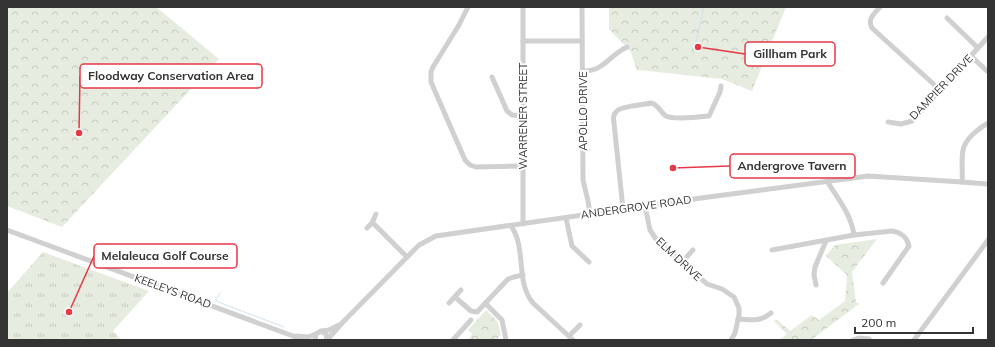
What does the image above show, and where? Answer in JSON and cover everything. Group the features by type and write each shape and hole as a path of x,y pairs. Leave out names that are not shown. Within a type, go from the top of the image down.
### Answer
{"street":[{"path":"468,7 461,22 433,67 431,72 431,82 467,163 476,167 522,166"},
{"name":"WARRENER STREET","path":"517,237 521,224 523,7"},
{"name":"APOLLO DRIVE","path":"582,7 583,180 590,214"},
{"path":"880,7 870,19 870,23 875,32 940,90"},
{"path":"947,18 978,48"},
{"name":"DAMPIER DRIVE","path":"888,122 901,124 912,121 988,37"},
{"path":"523,41 582,41"},
{"path":"583,71 591,71 598,68 614,54 627,47"},
{"path":"971,56 988,72"},
{"path":"492,78 507,111 512,115 523,116"},
{"path":"623,209 613,116 617,110 651,103 655,104 668,117 685,118 708,116 720,92 721,86"},
{"path":"961,181 962,152 965,145 980,128 988,123"},
{"name":"ANDERGROVE ROAD","path":"327,340 407,257 422,243 436,236 868,176 988,183"},
{"path":"827,181 852,223 854,235"},
{"name":"ELM DRIVE","path":"645,206 650,230 656,239 707,284 722,289 734,298 739,308 735,332 731,340"},
{"path":"367,228 373,223 376,214"},
{"path":"566,218 572,246 589,262"},
{"path":"373,223 407,257"},
{"path":"511,226 517,237 525,290 530,300 571,338 580,325"},
{"name":"KEELEYS ROAD","path":"7,230 301,340"},
{"path":"772,250 854,235 892,231 897,232 908,241 909,246 883,283"},
{"path":"914,340 988,240"},
{"path":"816,285 814,275 815,267 826,241"},
{"path":"682,262 693,250"},
{"path":"455,296 473,312 479,311 508,280 523,275"},
{"path":"449,303 461,290"},
{"path":"486,304 502,321 506,340"},
{"path":"738,318 760,320 771,314"},
{"path":"453,340 471,320"},
{"name":"ANDERGROVE ROAD","path":"319,333 329,330 343,322"},
{"path":"315,340 319,333 326,334 327,340"},
{"name":"KEELEYS ROAD","path":"293,336 306,338 319,333"},
{"path":"918,334 920,340"},
{"path":"854,340 859,338 869,340"}],"green space":[{"path":"7,7 156,7 219,59 62,227 7,206"},
{"path":"609,7 786,7 752,91 722,79 637,71 631,52 609,29"},
{"path":"877,239 852,272 856,302 859,304 811,340 779,340 787,334 774,321 776,319 790,331 812,315 819,320 845,301 847,275 826,256 835,245"},
{"path":"43,252 149,291 113,331 122,340 7,340 7,293"},
{"path":"486,310 498,322 501,335 496,340 470,340 469,339 472,334 468,330"}],"waterway":[{"path":"693,55 704,7"},
{"path":"220,293 216,300 218,302 284,327"}],"place":[{"name":"Gillham Park","path":"698,47"},
{"name":"Floodway Conservation Area","path":"79,133"},
{"name":"Andergrove Tavern","path":"673,168"},
{"name":"Melaleuca Golf Course","path":"69,312"}]}
